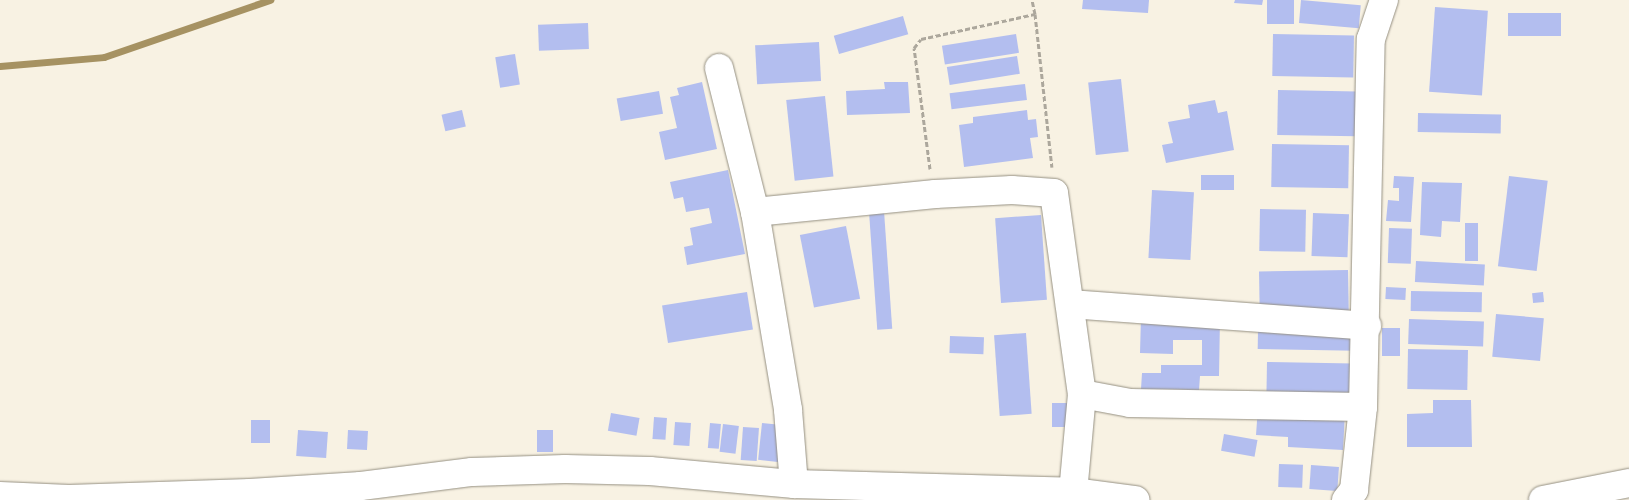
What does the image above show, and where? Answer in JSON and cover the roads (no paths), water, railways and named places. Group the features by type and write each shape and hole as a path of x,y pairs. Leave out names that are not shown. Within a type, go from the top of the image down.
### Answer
{"street":[{"path":"1346,500 1354,490 1363,407 1367,326 1371,39 1384,0"},
{"path":"719,68 754,212 788,410 794,484"},
{"path":"754,212 935,194 1012,190 1054,193 1082,394 1073,492"},
{"path":"1070,304 1367,326"},
{"path":"1082,394 1130,404 1363,407"},
{"path":"0,496 69,499 250,496 361,486 432,475 519,470 650,471 744,489 794,484 1073,492 1135,500"},
{"path":"1543,500 1629,484"}],"waterway":[{"path":"0,66 104,57 270,0"}]}
